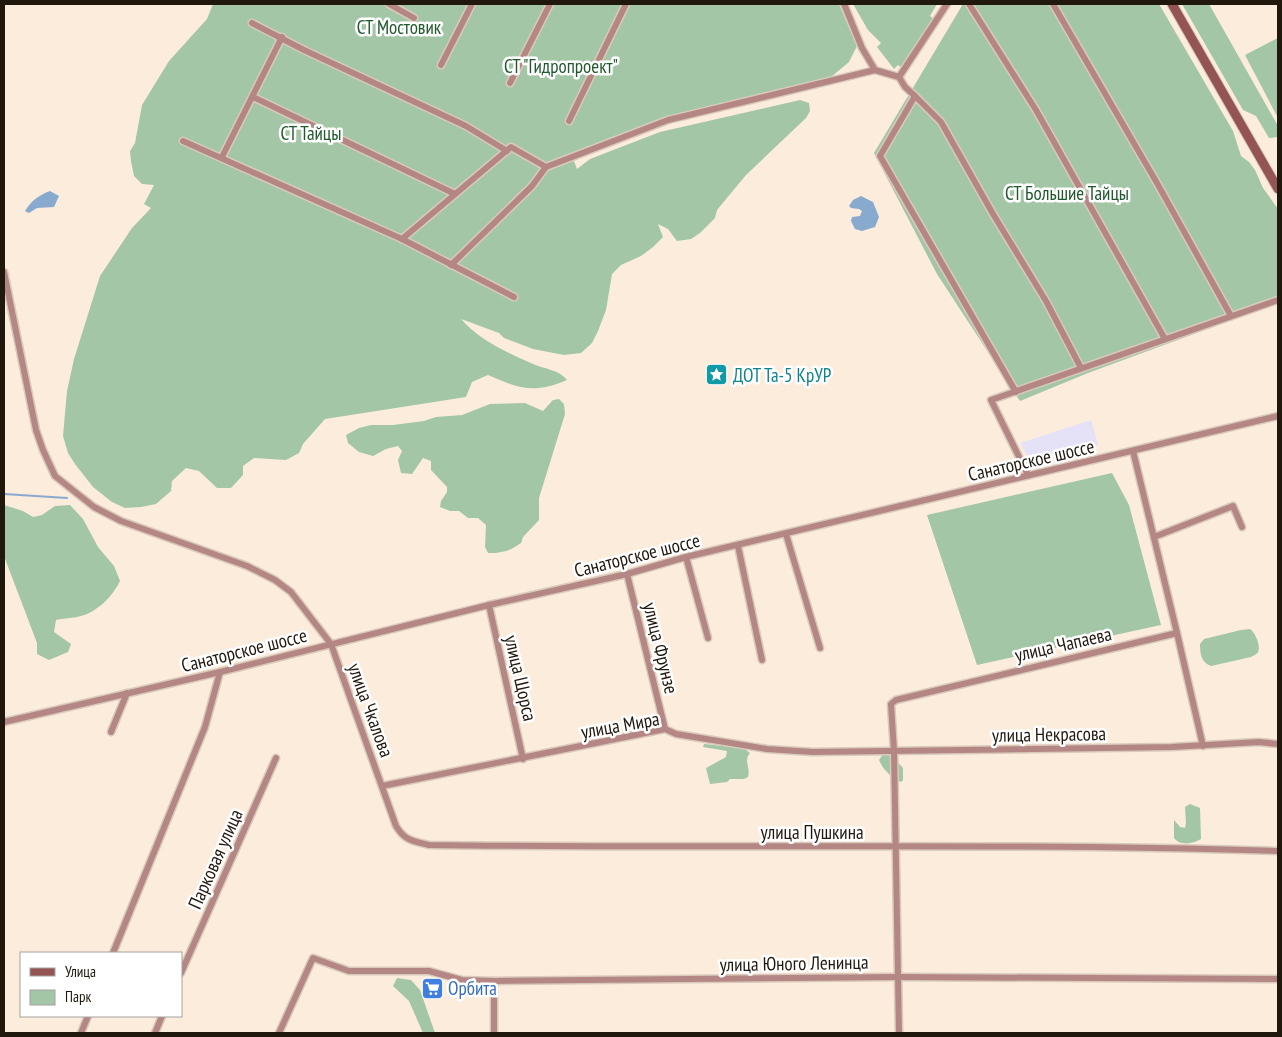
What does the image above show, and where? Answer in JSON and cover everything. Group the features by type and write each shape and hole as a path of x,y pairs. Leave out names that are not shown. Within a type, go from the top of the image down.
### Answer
{"main road":[{"path":"1172,4 1278,189"}],"street":[{"path":"389,4 414,18"},
{"path":"441,65 472,4"},
{"path":"510,83 550,4"},
{"path":"569,121 626,4"},
{"path":"844,4 862,48 875,70"},
{"path":"899,77 947,4"},
{"path":"969,4 1040,119 1165,339"},
{"path":"1053,4 1157,183 1231,316"},
{"path":"252,23 304,50 466,126 507,151"},
{"path":"222,157 282,37"},
{"path":"451,265 532,186 546,167 668,120 875,70 899,77 905,87 941,122 993,214 1046,300 1082,368"},
{"path":"915,96 880,156 1016,392"},
{"path":"253,97 455,194"},
{"path":"182,141 222,157 402,239 514,297"},
{"path":"402,239 511,147 546,167"},
{"name":"улица Чкалова","path":"4,272 36,430 55,476 94,507 121,521 247,566 275,580 297,598 331,644 382,786"},
{"path":"1028,476 991,400 1278,300"},
{"name":"Санаторское шоссе","path":"4,722 220,672 489,605 627,574 686,557 1278,416"},
{"path":"1133,451 1203,746"},
{"path":"1154,537 1233,506 1242,527"},
{"path":"786,534 820,648"},
{"path":"738,546 762,660"},
{"path":"686,557 708,638"},
{"name":"улица Фрунзе","path":"627,574 665,729"},
{"name":"улица Щорса","path":"489,605 524,758"},
{"name":"улица Чапаева","path":"894,751 891,704 896,700 1177,633"},
{"path":"113,952 205,727 220,672"},
{"path":"111,732 127,693"},
{"name":"улица Мира","path":"382,786 665,729 676,734 768,749 814,752 894,751"},
{"name":"улица Некрасова","path":"894,751 1203,746 1259,742 1278,744"},
{"path":"894,751 899,1033"},
{"name":"Парковая улица","path":"182,971 276,758"},
{"name":"улица Пушкина","path":"382,786 396,826 402,836 411,841 429,846 576,848 1174,847 1278,851"},
{"name":"улица Юного Ленинца","path":"279,1033 313,958 349,970 429,971 462,980 494,981 898,977 1278,979"},
{"path":"494,981 494,1033"},
{"path":"81,1033 88,1017"},
{"path":"155,1033 162,1017"}],"shaded area":[{"path":"1091,420 1098,445 1030,461 1020,443"}],"green space":[{"path":"213,4 839,4 857,46 849,62 831,77 667,118 572,156 577,169 590,159 660,132 800,100 809,103 810,111 806,118 746,175 717,210 715,218 700,233 691,239 677,241 668,229 658,224 663,237 641,256 621,265 612,274 606,310 598,331 592,343 581,353 564,355 533,349 504,338 499,333 461,319 468,327 494,345 533,364 556,372 567,380 545,387 527,388 509,384 488,375 472,382 466,397 325,419 303,444 299,453 286,460 254,458 243,466 243,475 231,488 217,488 199,471 186,468 172,481 171,491 156,504 125,508 112,502 93,487 68,453 63,436 67,391 74,359 100,276 132,228 151,208 144,204 154,185 142,184 134,176 130,151 135,143 142,105 169,61 207,19"},
{"path":"853,4 937,4 930,16 934,19 903,69 898,65 894,69 877,47 881,43 868,30"},
{"name":"СТ Большие Тайцы","path":"963,4 1159,4 1233,131 1241,156 1255,170 1263,188 1278,209 1278,303 1088,373 1020,401 937,274 874,153"},
{"path":"1182,4 1209,4 1278,126 1278,137 1269,138 1256,116 1243,110"},
{"path":"1278,38 1278,118 1245,55"},
{"path":"559,399 564,404 565,414 539,498 539,520 523,537 521,543 502,552 488,553 485,547 486,525 478,518 468,518 459,511 450,511 440,507 441,501 447,492 447,487 431,470 431,461 423,458 412,474 401,473 398,460 402,451 398,446 386,449 373,456 359,452 348,443 346,435 359,428 371,425 393,425 424,421 436,417 462,415 490,404 525,403 543,411 553,400"},
{"path":"1112,473 1129,505 1161,625 977,665 927,515"},
{"path":"4,505 23,511 33,517 42,515 55,506 70,505 83,519 98,547 114,566 120,581 114,591 98,608 80,616 56,620 54,632 71,644 68,652 49,660 37,654 37,643 4,556"},
{"path":"1250,629 1258,643 1259,649 1255,655 1211,666 1205,663 1201,654 1200,644 1204,639"},
{"path":"704,744 743,748 750,753 747,759 748,777 710,784 706,768 726,757 727,751 703,747"},
{"path":"883,754 892,756 903,768 903,780 901,782 883,767 879,760"},
{"path":"1190,804 1200,808 1201,839 1191,843 1183,843 1174,838 1174,820 1180,827 1185,828 1185,807"},
{"path":"397,978 411,980 420,990 435,1033 423,1033 409,1001 393,986"}],"water":[{"path":"50,191 59,196 54,207 37,208 29,213 25,211 42,194"},
{"path":"861,196 873,202 879,217 875,227 862,231 855,229 851,221 852,217 860,216 862,211 849,206 853,200"}],"waterway":[{"path":"4,494 67,498"}],"place":[{"name":"ДОТ Та-5 КрУР","path":"717,375"},
{"name":"Орбита","path":"432,988"}],"park label":[{"name":"СТ Мостовик","path":"399,27"},
{"name":"СТ \"Гидропроект\"","path":"561,66"},
{"name":"СТ Тайцы","path":"311,133"}]}
